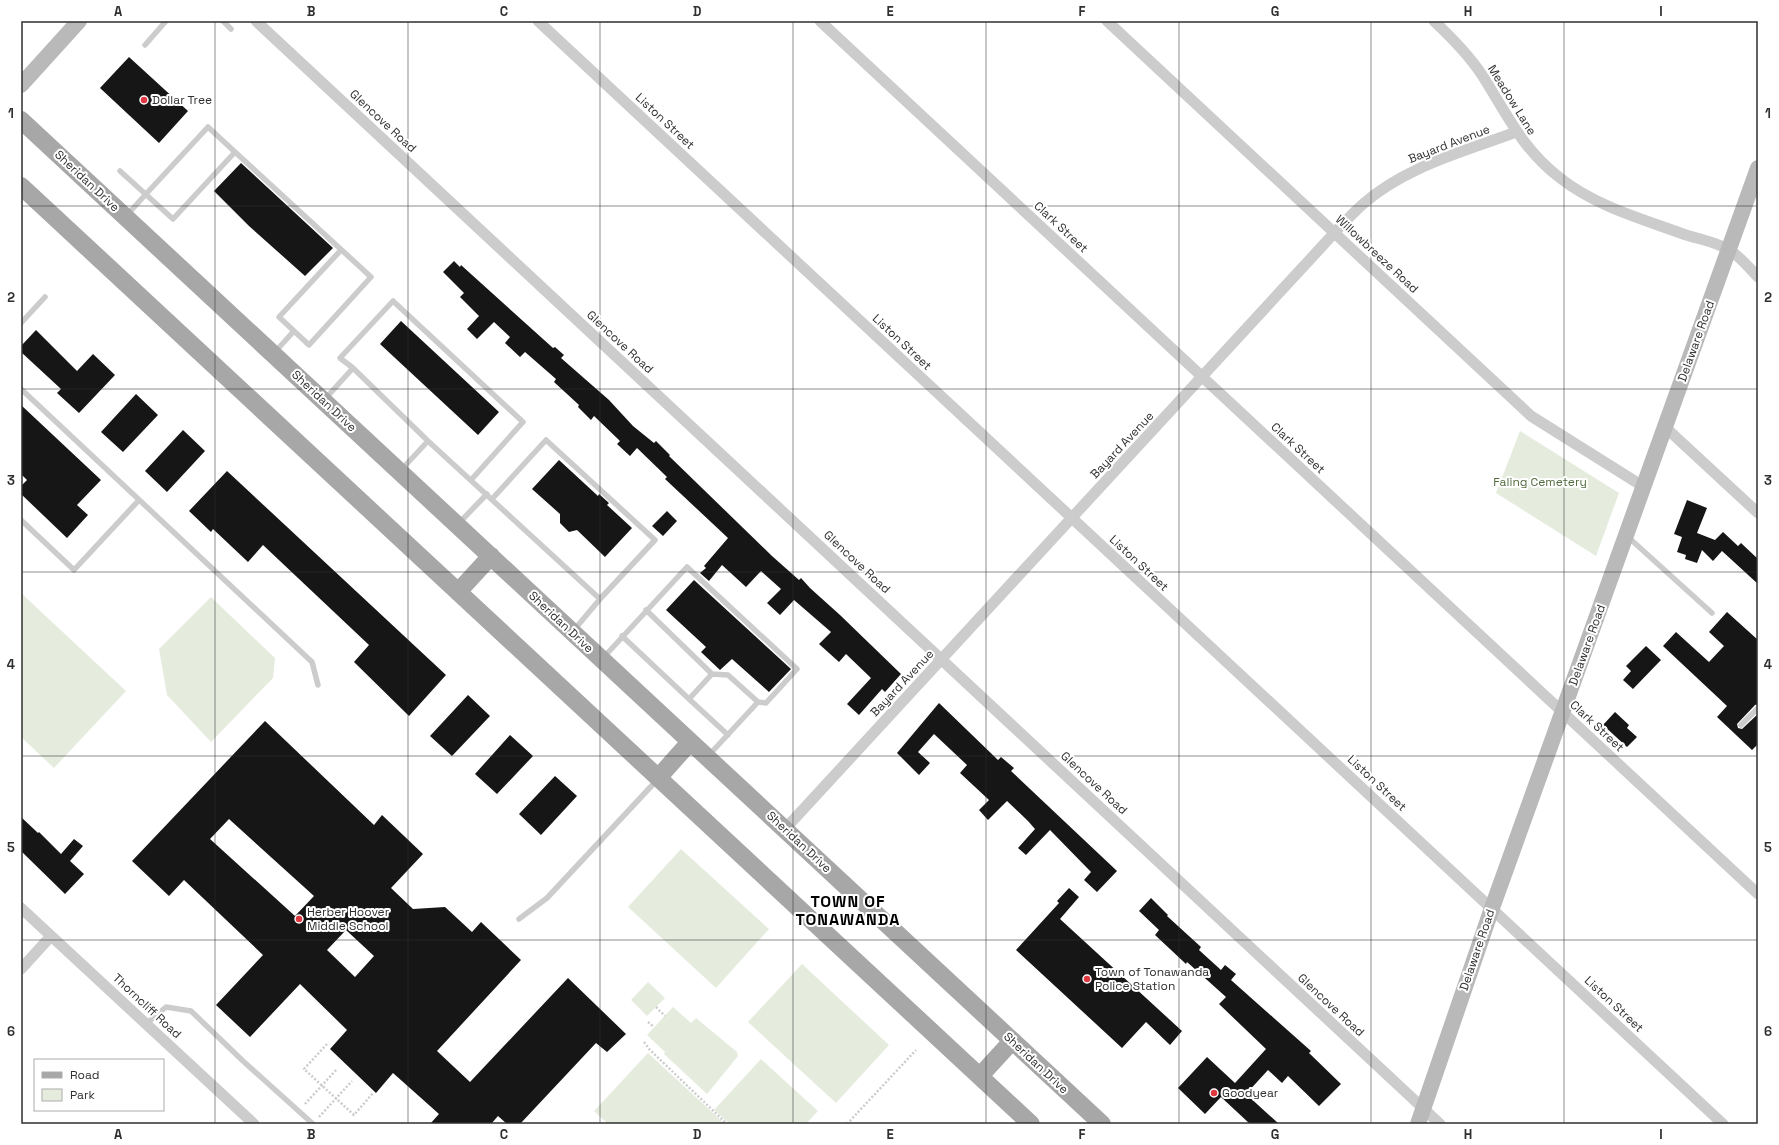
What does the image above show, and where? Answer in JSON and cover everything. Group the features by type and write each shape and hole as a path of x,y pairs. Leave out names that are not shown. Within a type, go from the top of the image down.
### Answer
{"main road":[{"name":"Sheridan Drive","path":"21,120 1102,1124"},
{"path":"21,186 1031,1124"},
{"path":"458,592 491,556"},
{"path":"658,778 690,742"},
{"path":"980,1076 1012,1041"}],"street":[{"path":"21,85 78,21"},
{"name":"Glencove Road","path":"256,21 942,658 1440,1124"},
{"name":"Liston Street","path":"538,21 1723,1124"},
{"name":"Clark Street","path":"820,21 1758,894"},
{"name":"Willowbreeze Road","path":"1107,21 1531,416 1644,487"},
{"name":"Meadow Lane","path":"1434,21 1469,57 1516,132 1530,151 1559,178 1578,191 1620,212 1729,249"},
{"name":"Bayard Avenue","path":"784,829 1363,204 1386,187 1411,172 1436,161 1516,132"},
{"name":"Delaware Road","path":"1418,1124 1492,908 1758,168"},
{"path":"1729,249 1758,276"},
{"path":"1665,427 1758,513"},
{"name":"Thorncliff Road","path":"21,908 254,1124"},
{"path":"21,969 51,936"}],"lane":[{"path":"145,45 166,21"},
{"path":"223,21 231,29"},
{"path":"125,217 208,127 371,277 309,345 279,317 341,250"},
{"path":"120,171 173,219 235,152"},
{"path":"21,323 45,297"},
{"path":"471,480 523,422 393,301 340,358 353,368 428,441 600,599"},
{"path":"273,354 294,331"},
{"path":"324,401 353,368"},
{"path":"21,389 312,662 318,685"},
{"path":"492,499 546,440 655,540 600,599 572,632"},
{"path":"399,471 428,441"},
{"path":"457,525 487,494"},
{"path":"21,520 74,570 139,500"},
{"path":"1626,536 1712,613"},
{"path":"602,659 646,610 687,567 797,669 766,703 758,702 728,675 712,674 646,610"},
{"path":"622,636 728,735"},
{"path":"689,699 712,674"},
{"path":"707,757 758,702"},
{"path":"1741,726 1758,708"},
{"path":"519,919 546,898 658,778"},
{"path":"146,1024 166,1007 191,1011 243,1061 313,1124"}],"path":[{"path":"656,1007 665,1016"},
{"path":"648,1022 654,1027"},
{"path":"644,1042 650,1050 727,1124"},
{"path":"327,1044 304,1069 354,1115 373,1093"},
{"path":"847,1124 916,1050"},
{"path":"305,1104 337,1069"},
{"path":"318,1117 352,1081"}],"green space":[{"name":"Faling Cemetery","path":"1520,431 1619,493 1596,556 1496,493"},
{"path":"21,593 126,691 54,768 21,737"},
{"path":"211,597 275,658 273,678 211,742 167,695 159,649"},
{"path":"681,849 769,929 716,988 628,907"},
{"path":"802,964 889,1045 836,1103 748,1022"},
{"path":"648,982 665,998 647,1016 631,1000"},
{"path":"673,1007 691,1023 696,1018 737,1052 738,1056 707,1094 664,1054 665,1052 647,1035"},
{"path":"648,1053 725,1124 608,1124 594,1111"},
{"path":"761,1059 818,1111 806,1124 730,1124 714,1110"}],"building":[{"name":"Dollar Tree","path":"129,57 188,111 159,143 100,88"},
{"path":"241,163 333,248 305,276 249,226 214,191"},
{"path":"454,261 460,267 461,265 553,348 555,347 564,355 561,358 609,400 633,426 654,443 656,441 670,455 669,456 772,556 799,580 801,578 901,674 885,692 882,689 859,715 847,704 871,678 846,654 839,662 819,644 831,632 794,600 780,615 767,603 781,589 761,571 746,587 722,565 709,581 700,573 706,568 704,566 728,538 665,479 667,477 637,448 630,456 617,444 620,441 594,416 591,420 578,407 579,405 554,382 556,379 525,352 520,357 505,343 510,337 494,322 477,339 467,329 479,316 460,297 464,293 443,272"},
{"path":"401,321 499,412 478,435 380,344"},
{"path":"36,330 77,371 93,354 115,375 79,413 57,393 61,389 21,352 21,346"},
{"path":"136,394 158,415 123,452 101,432"},
{"path":"21,405 101,480 77,505 88,515 67,538 21,494 21,486 27,480 21,474"},
{"path":"183,430 205,451 167,492 145,471"},
{"path":"559,460 598,496 599,494 609,503 607,505 632,528 605,557 577,530 569,532 560,523 560,514 532,489"},
{"path":"227,471 446,675 409,716 354,662 369,645 263,545 248,562 213,529 211,532 189,511"},
{"path":"1687,500 1707,508 1697,533 1715,540 1723,532 1738,546 1741,543 1758,559 1758,584 1722,551 1713,561 1702,550 1697,563 1685,559 1686,555 1677,552 1682,537 1674,534"},
{"path":"667,511 677,521 663,536 652,526"},
{"path":"694,580 791,669 769,692 732,659 720,670 701,652 706,647 666,610"},
{"path":"1727,612 1758,640 1758,704 1755,705 1737,724 1738,728 1742,729 1758,714 1758,744 1752,750 1717,717 1727,706 1663,646 1676,632 1709,662 1724,646 1709,632"},
{"path":"1646,646 1661,660 1633,689 1623,680 1631,671 1626,666"},
{"path":"468,695 490,716 452,756 430,736"},
{"path":"939,703 998,760 1001,757 1014,768 1011,771 1117,871 1097,892 1084,880 1091,872 1050,830 1026,855 1018,848 1035,829 1007,801 988,820 979,810 989,800 960,773 967,765 934,734 918,752 930,763 919,775 897,753"},
{"path":"1615,712 1629,725 1627,728 1637,737 1627,747 1603,725"},
{"name":"Herber Hoover Middle School","path":"265,721 374,825 382,815 423,854 391,888 413,909 445,907 472,932 481,922 521,960 437,1051 470,1082 568,978 626,1034 607,1052 596,1043 520,1124 507,1124 498,1116 491,1124 430,1124 439,1114 393,1073 376,1093 330,1049 347,1030 300,984 250,1037 216,1005 263,955 184,880 169,896 132,861","holes":["229,819 314,896 295,916 210,839","346,930 374,956 355,977 327,950"]},
{"path":"510,735 533,756 497,794 475,774"},
{"path":"555,776 577,796 541,835 519,814"},
{"path":"21,817 38,833 39,832 61,854 74,839 83,846 70,861 84,874 65,894 21,851"},
{"name":"Town of Tonawanda Police Station","path":"1069,888 1079,897 1060,919 1182,1031 1170,1045 1146,1022 1122,1048 1016,950 1059,903 1057,901"},
{"path":"1151,898 1168,915 1167,916 1201,947 1199,950 1221,970 1225,965 1236,974 1231,980 1311,1051 1309,1053 1341,1084 1319,1106 1288,1076 1282,1083 1268,1070 1246,1094 1279,1124 1250,1124 1221,1097 1205,1114 1178,1088 1207,1057 1235,1083 1266,1049 1219,1004 1226,997 1187,962 1186,964 1155,935 1159,930 1139,911"}],"place":[{"name":"Dollar Tree","path":"144,100"},
{"name":"Herber Hoover Middle School","path":"299,919"},
{"name":"Town of Tonawanda Police Station","path":"1087,979"},
{"name":"Goodyear","path":"1214,1093"}],"district":[{"name":"TOWN OF TONAWANDA","path":"848,910"}]}
